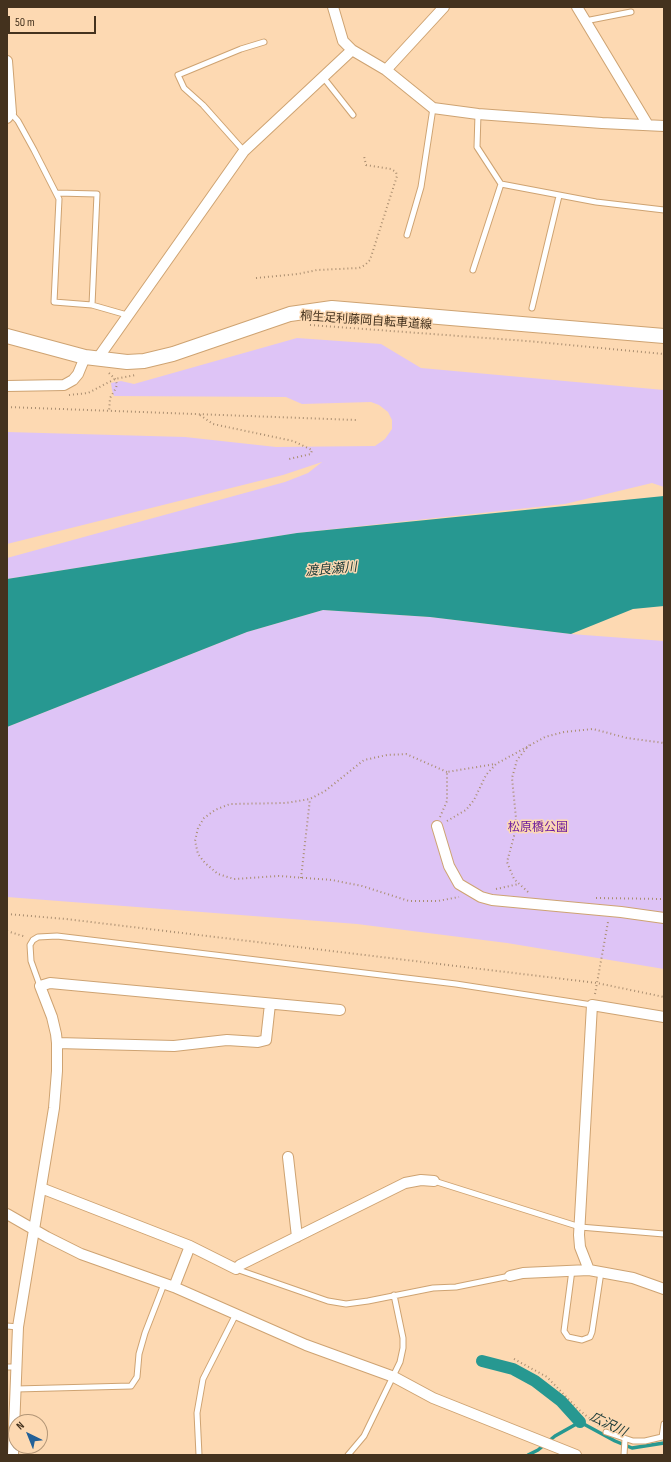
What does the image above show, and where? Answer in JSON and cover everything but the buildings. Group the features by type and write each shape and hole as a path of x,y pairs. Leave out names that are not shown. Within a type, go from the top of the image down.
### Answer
{"street":[{"path":"333,7 344,40 352,50 386,70 433,108 478,114 664,126"},
{"path":"386,70 444,7"},
{"path":"577,7 648,125"},
{"path":"7,386 64,385 72,380 127,315 244,151 352,50"},
{"path":"7,61 9,115"},
{"path":"7,336 92,358 127,362 144,361 173,354 290,314 332,308 664,336"},
{"path":"437,826 449,866 459,884 473,893 492,900 609,911 664,918"},
{"path":"13,1455 16,1389 12,1367 33,1228 54,1108 57,1043 52,1017 40,986 50,983 340,1010"},
{"path":"57,1043 174,1046 227,1040 262,1041 266,1040 270,1004"},
{"path":"589,1270 580,1247 580,1227 592,1005 664,1017"},
{"path":"288,1157 297,1237"},
{"path":"41,1188 190,1246 236,1269 240,1265 405,1183 422,1180 434,1181"},
{"path":"7,1214 47,1237 82,1254 169,1285 306,1345 394,1377 433,1398 576,1455"},
{"path":"169,1285 190,1246"},
{"path":"510,1276 523,1273 589,1270 633,1278 664,1289"}],"lane":[{"path":"585,21 631,12"},
{"path":"244,151 203,105 184,88 178,75 240,49 264,42"},
{"path":"324,77 353,115"},
{"path":"407,235 421,187 433,108"},
{"path":"478,114 477,147 501,184 560,196 664,210"},
{"path":"9,115 18,121 59,199 54,302 92,305 127,315"},
{"path":"473,270 501,184"},
{"path":"57,193 97,194 92,305"},
{"path":"532,308 560,196"},
{"path":"40,986 31,961 30,945 33,940 45,936 57,936 436,982 592,1005"},
{"path":"434,1181 580,1227 664,1234"},
{"path":"236,1269 328,1302 346,1304 433,1288 456,1287 510,1276"},
{"path":"572,1270 564,1331 568,1337 582,1340 590,1337 592,1332 601,1272"},
{"path":"16,1389 131,1386 137,1377 139,1354 145,1333 169,1285"},
{"path":"348,1455 364,1436 394,1377 403,1348 394,1295"},
{"path":"200,1455 197,1413 202,1386 216,1352 236,1314"},
{"path":"7,1326 18,1327"},
{"path":"606,1432 625,1439 645,1441 662,1437 664,1424"},
{"path":"624,1455 625,1439"}],"path":[{"path":"256,278 298,274 316,270 359,268 370,260 397,176 396,172 391,169 366,165 364,156"},
{"name":"桐生足利藤岡自転車道線","path":"308,325 527,341 664,354"},
{"path":"63,395 88,393 115,380 137,375"},
{"path":"109,412 110,398 116,388 115,380"},
{"path":"7,407 356,420"},
{"path":"199,414 205,420 214,424 293,441 312,450 311,454 289,460"},
{"path":"437,826 466,810 474,800 486,775 496,764 546,737 564,732 594,729 627,738 664,743"},
{"path":"529,745 517,760 512,778 516,818 514,836 507,862 514,879 526,892 530,892"},
{"path":"473,893 438,901 409,901 362,886 332,880 279,876 234,879 218,874 205,864 198,854 195,840 198,828 204,818 216,810 230,804 286,803 310,799 325,791 364,760 387,755 406,754 447,772 496,764"},
{"path":"437,826 447,801 447,772"},
{"path":"301,878 310,799"},
{"path":"589,898 664,899"},
{"path":"597,983 609,911"},
{"path":"7,914 66,919 597,983 664,996"},
{"path":"7,931 33,940"},
{"path":"514,1359 547,1377 578,1409 606,1432"}],"green space":[{"path":"297,338 381,344 421,368 664,390 664,487 652,483 565,504 297,533 7,579 7,558 285,482 308,473 322,462 283,475 7,544 7,432 185,437 276,447 375,446 385,439 392,429 392,420 388,412 379,405 371,402 302,404 286,397 114,396 112,390 111,383 121,381 134,384"},
{"name":"松原橋公園","path":"323,610 430,617 571,634 664,641 664,969 507,943 357,924 7,897 7,727 247,632"}],"water":[{"name":"渡良瀬川","path":"664,496 664,606 633,609 571,634 430,617 323,610 247,632 7,727 7,579 297,533"}],"waterway":[{"path":"482,1361 513,1369 535,1381 561,1401 580,1422"},
{"name":"広沢川","path":"528,1455 538,1450 555,1436 580,1422 615,1441 632,1448 664,1443"}]}
